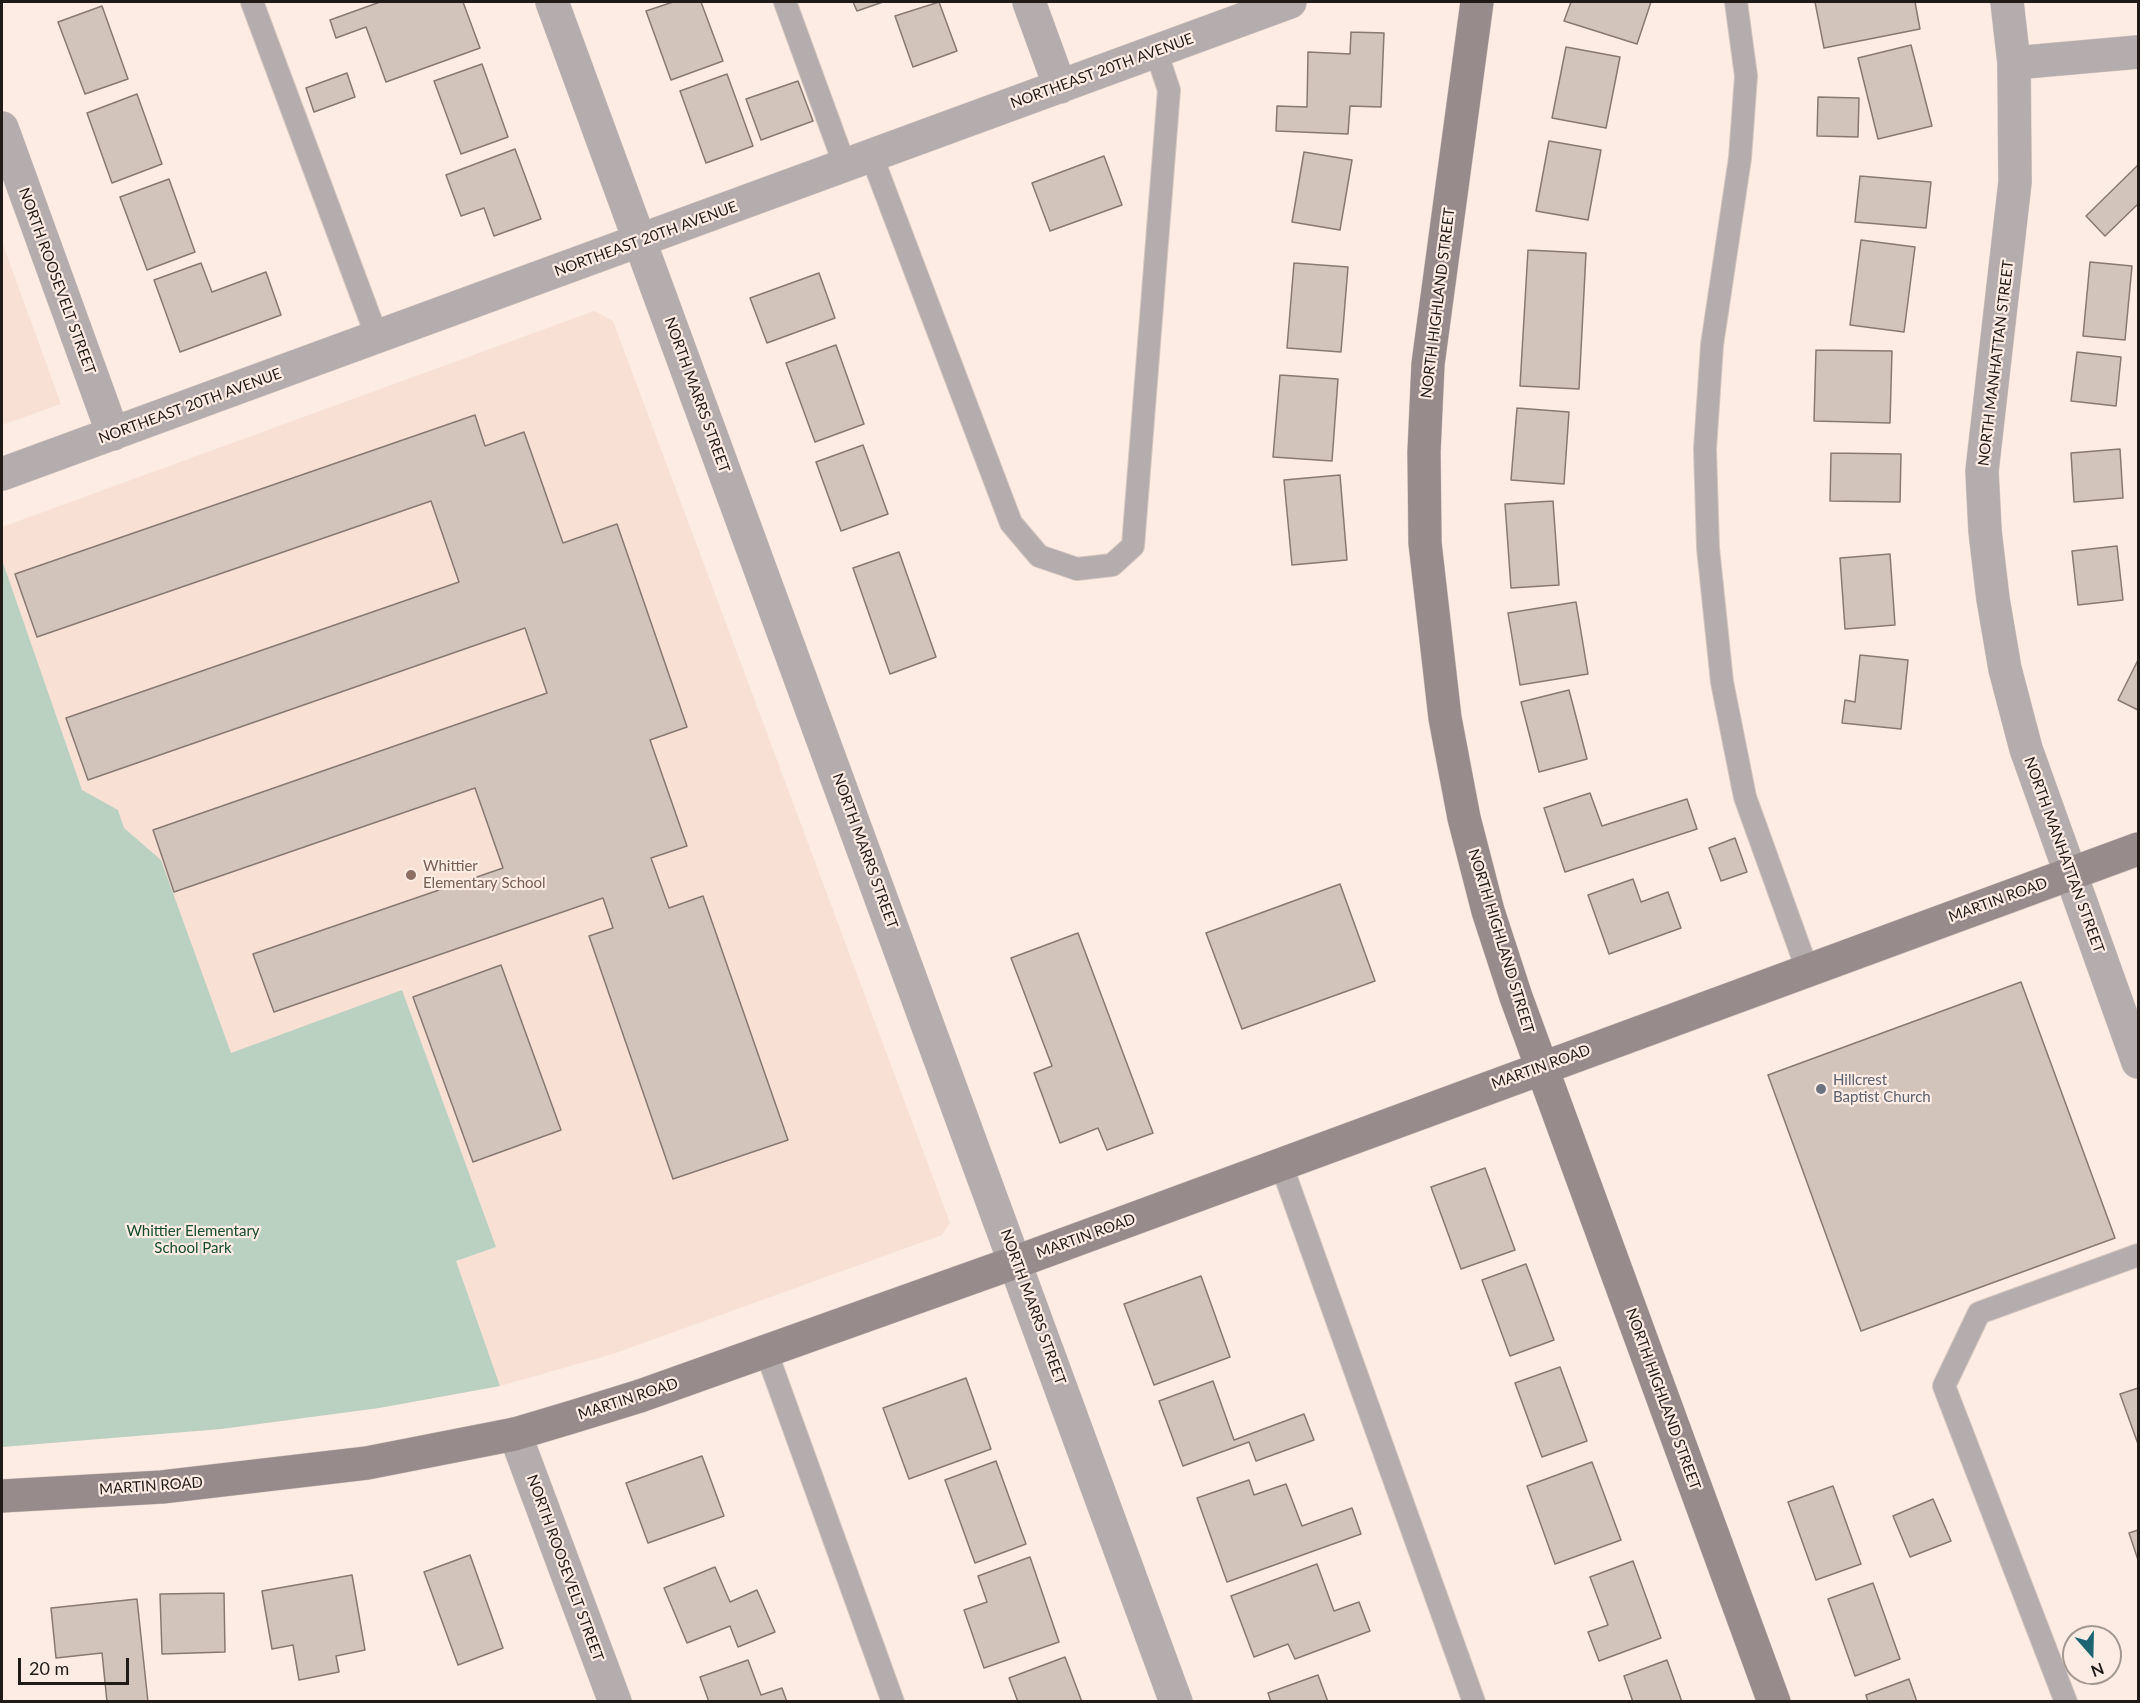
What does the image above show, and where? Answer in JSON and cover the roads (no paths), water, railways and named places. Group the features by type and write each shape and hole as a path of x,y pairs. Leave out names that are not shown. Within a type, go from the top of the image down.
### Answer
{"street":[{"name":"NORTH MARRS STREET","path":"552,2 1176,1701"},
{"path":"1029,2 1060,87"},
{"name":"NORTH HIGHLAND STREET","path":"1477,2 1428,363 1424,452 1425,543 1442,697 1464,818 1488,910 1541,1067 1774,1701"},
{"name":"NORTH MANHATTAN STREET","path":"2007,2 2014,63 2015,182 1982,471 1984,531 2005,669 2026,749 2069,874 2139,1062"},
{"name":"NORTHEAST 20TH AVENUE","path":"2,474 1060,87 1278,4"},
{"path":"2014,63 2139,52"},
{"name":"NORTH ROOSEVELT STREET","path":"2,128 113,434"},
{"name":"MARTIN ROAD","path":"2,1496 162,1487 262,1477 367,1463 515,1434 640,1396 1016,1262 1807,969 2139,849"},
{"name":"NORTH ROOSEVELT STREET","path":"515,1434 615,1701"}],"lane":[{"path":"252,2 377,337"},
{"path":"785,2 859,161 1011,523 1039,556 1077,569 1112,565 1133,546 1169,90 1156,51"},
{"path":"1736,2 1746,76 1740,158 1712,345 1706,449 1708,548 1722,682 1745,797 1807,969"},
{"path":"1281,1164 1474,1701"},
{"path":"2066,1701 1944,1386 1979,1313 2139,1255"},
{"path":"766,1351 893,1701"}],"place":[{"name":"Whittier Elementary School","path":"411,875"},
{"name":"Hillcrest Baptist Church","path":"1821,1089"}],"park label":[{"name":"Whittier Elementary School Park","path":"193,1240"}]}
